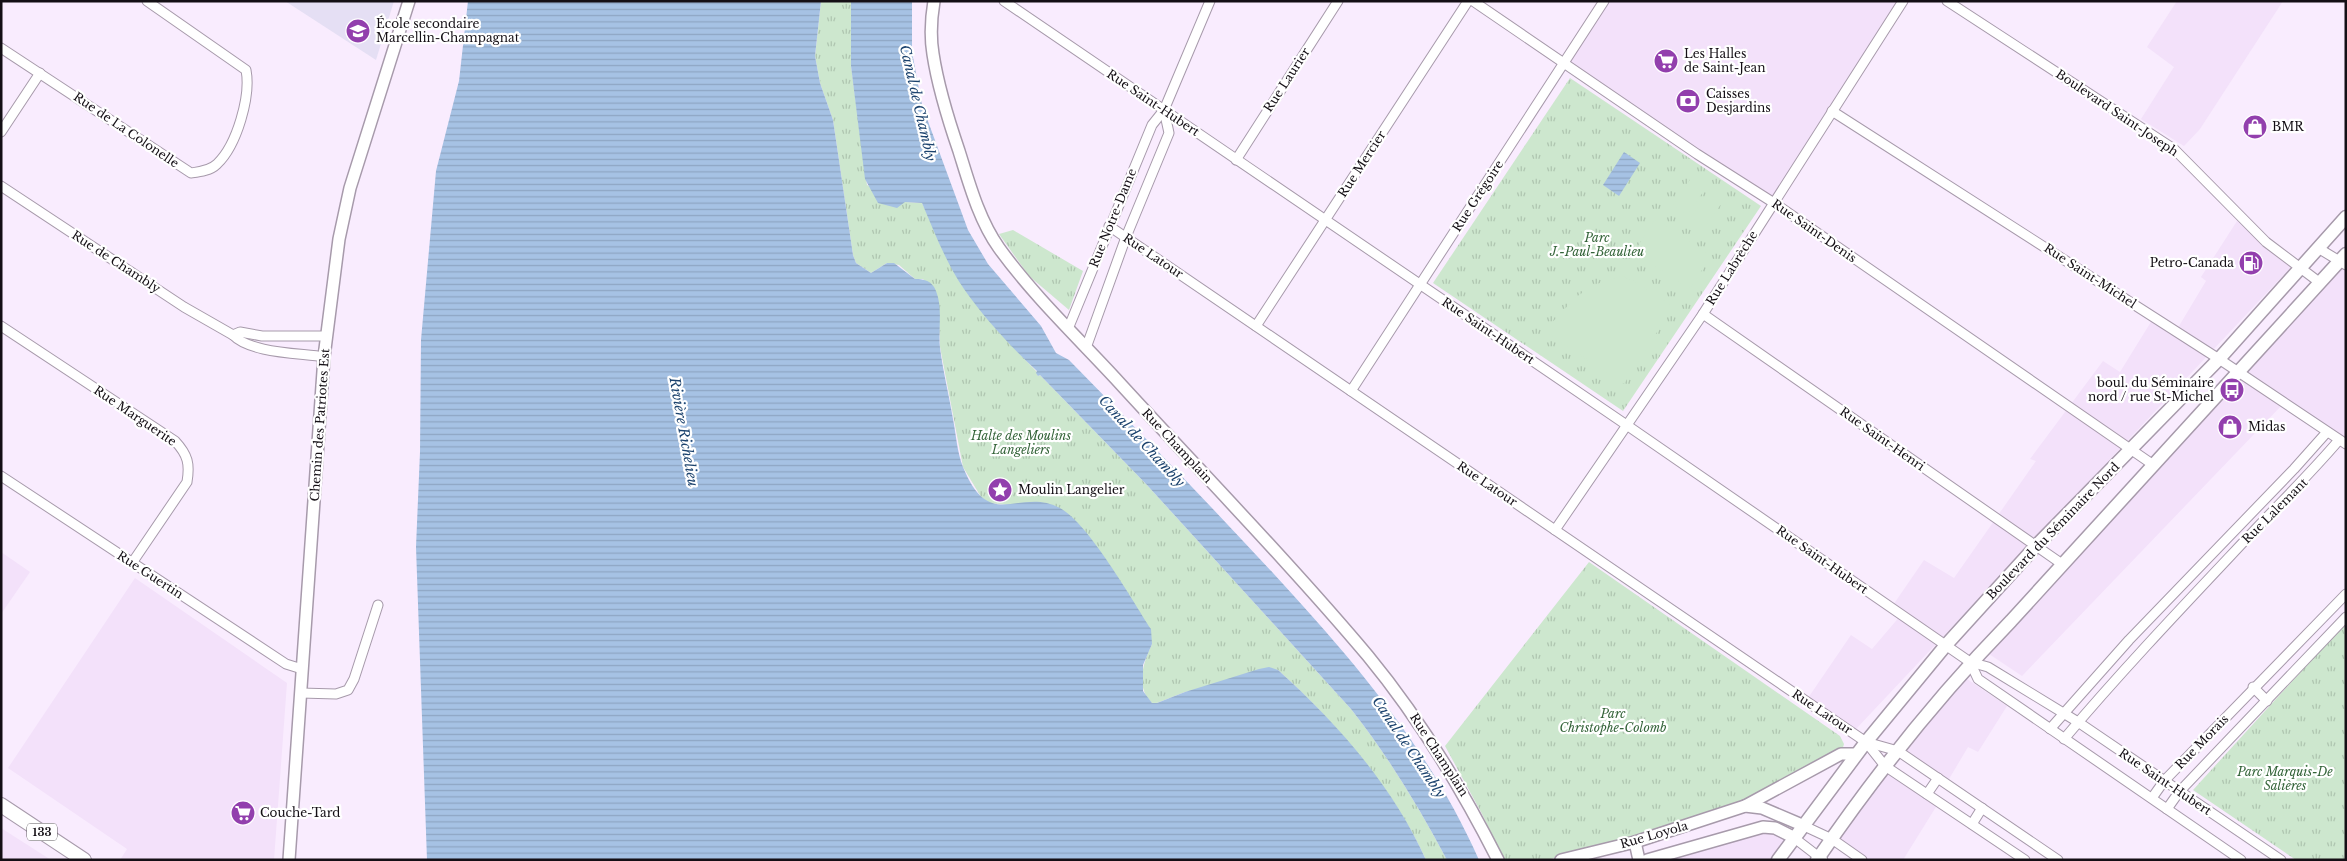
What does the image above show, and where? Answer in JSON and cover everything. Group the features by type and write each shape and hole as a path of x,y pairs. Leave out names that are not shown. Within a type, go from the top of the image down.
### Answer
{"main road":[{"name":"Boulevard du Séminaire Nord","path":"1778,860 1793,837 1866,742 1946,646 2036,546 2219,359 2346,217"},
{"name":"Boulevard du Séminaire Nord","path":"1820,859 1832,839 1885,766 1970,662 2319,282 2343,260"},
{"name":"133","path":"1,805 84,860"}],"street":[{"name":"Rue de La Colonelle","path":"1,48 191,173 205,171 216,165 236,136 248,84 246,70 147,1"},
{"name":"Chemin des Patriotes Est","path":"289,860 324,357 339,238 350,188 409,1"},
{"name":"Rue Champlain","path":"934,1 931,21 933,53 943,101 981,215 998,246 1068,328 1273,550 1395,690 1455,778 1498,860"},
{"name":"Rue Saint-Hubert","path":"1004,1 1628,426 1946,646 1970,662 1988,667 2078,722 2281,860"},
{"path":"1016,10 1022,1"},
{"name":"Rue Notre-Dame","path":"1068,328 1152,125 1164,110 1210,1"},
{"name":"Rue Laurier","path":"1236,160 1338,1"},
{"name":"Rue Mercier","path":"1256,326 1468,1"},
{"name":"Rue Saint-Denis","path":"1473,1 1774,203 2152,464"},
{"name":"Rue Grégoire","path":"1351,391 1604,1"},
{"name":"Rue Labrèche","path":"1555,530 1703,314 1903,1"},
{"name":"Boulevard Saint-Joseph","path":"1947,1 2174,149 2266,242 2319,282"},
{"path":"1,132 40,73"},
{"name":"Rue Notre-Dame","path":"1086,348 1126,237 1169,133 1164,110"},
{"name":"Rue Saint-Michel","path":"1832,111 2219,359 2342,442"},
{"name":"Rue de Chambly","path":"1,186 184,307 233,335 239,341 263,348 324,357"},
{"name":"Rue Latour","path":"1109,226 1866,742 1885,766 2025,860"},
{"path":"2318,248 2343,260"},
{"name":"Rue Saint-Henri","path":"1703,314 2062,564"},
{"name":"Rue Marguerite","path":"1,326 175,441 186,452 190,468 187,482 132,563"},
{"name":"Rue de Chambly","path":"233,335 240,332 262,336 326,336"},
{"name":"Rue Lalemant","path":"2050,729 2062,713 2129,640 2294,469 2326,432"},
{"name":"Rue Lalemant","path":"2064,739 2140,652 2342,442"},
{"name":"Rue Guertin","path":"1,476 286,664 302,668"},
{"path":"2197,568 2208,580"},
{"name":"Rue Morais","path":"2152,798 2164,781 2346,594"},
{"path":"301,693 336,694 348,690 354,679 378,604"},
{"name":"Rue Morais","path":"2167,809 2179,792 2346,617"},
{"path":"2129,640 2140,652"},
{"name":"Rue Saint-Hubert","path":"1970,662 1978,678 2242,860"},
{"path":"2254,687 2267,701"},
{"name":"Rue Latour","path":"1866,742 1898,751 2058,860"},
{"name":"Rue Loyola","path":"1561,860 1635,842 1745,806 1840,754 1857,754"},
{"path":"1927,794 1938,778"},
{"name":"Rue Loyola","path":"1745,806 1762,808 1802,825"},
{"path":"1972,824 1982,808"},
{"path":"1802,825 1832,839 1862,860"},
{"name":"Rue Loyola","path":"1647,860 1763,827 1775,828 1793,837"},
{"path":"1793,837 1820,859"},
{"path":"1635,842 1639,860"}],"shaded area":[{"name":"École secondaire Marcellin-Champagnat","path":"285,1 394,1 376,60"},
{"path":"1604,1 1904,1 1774,203 1564,63"},
{"path":"2177,1 2283,1 2200,129 2184,146 2141,119 2174,67 2147,47"},
{"path":"2237,221 2291,267 1856,729 1808,698 1851,635 1872,649 1901,615 1891,608 1924,560 1954,578 2036,461 2030,459 2103,361 2120,372 2154,317 2176,331 2206,281 2201,277"},
{"path":"2339,262 2346,266 2346,441 2283,404 2022,676 1989,654 2011,621"},
{"path":"1,552 30,572 1,614"},
{"path":"135,578 287,683 274,860 120,860 127,849 8,768"},
{"path":"1964,677 2007,706 1978,752 1968,747 1946,784 1898,751"},
{"path":"1885,766 1939,802 1903,860 1862,860 1832,839"},
{"path":"1763,827 1793,837 1778,860 1645,860"},
{"path":"1,828 51,860 1,860"}],"green space":[{"name":"Halte des Moulins Langeliers","path":"821,1 851,1 851,66 867,185 905,202 922,203 963,287 996,329 1037,372 1038,376 1040,375 1147,485 1351,709 1378,745 1402,782 1447,860 1426,860 1398,808 1361,758 1320,711 1278,670 1185,692 1157,703 1152,703 1144,690 1142,675 1152,644 1009,505 989,503 981,497 963,467 940,347 938,299 923,279 915,279 899,265 887,263 871,273 856,263 853,255 833,120 820,83 815,56"},
{"name":"Parc J.-Paul-Beaulieu","path":"1570,78 1761,206 1623,411 1433,283"},
{"path":"1693,175 1708,185 1687,215 1673,205"},
{"path":"1711,187 1726,197 1705,227 1691,217"},
{"path":"1658,220 1709,255 1709,259 1691,287 1687,288 1636,253 1636,249 1654,221"},
{"path":"1013,230 1083,271 1069,310 1029,276 999,234"},
{"path":"1622,276 1638,283 1673,307 1624,384 1544,331 1576,297 1594,285"},
{"name":"Parc Christophe-Colomb","path":"1589,562 1840,736 1844,744 1841,754 1747,800 1697,819 1547,860 1504,860 1482,814 1445,746"},
{"name":"Parc Marquis-De Salières","path":"2346,622 2346,860 2296,860 2193,790"}],"water":[{"name":"Rivière Richelieu","path":"468,1 821,1 815,56 820,83 833,120 853,255 856,263 871,273 887,263 894,263 915,279 928,281 934,288 939,305 941,357 958,449 963,467 973,487 984,499 995,504 1031,502 1045,503 1060,508 1084,530 1097,546 1151,629 1152,644 1143,665 1143,691 1152,703 1157,703 1185,692 1259,669 1269,667 1278,670 1300,690 1362,757 1397,807 1413,833 1426,860 427,860 416,547 420,452 421,340 436,171 459,81"},
{"name":"Canal de Chambly","path":"851,1 912,1 912,52 922,105 968,230 988,264 1041,326 1056,353 1069,360 1197,492 1303,606 1361,673 1414,744 1438,781 1479,860 1447,860 1402,782 1378,745 1351,709 1147,485 1040,375 1038,376 1037,371 989,322 964,289 952,269 922,203 905,202 897,208 878,203 865,179 851,66"},
{"path":"1624,152 1640,163 1619,196 1603,185"}],"place":[{"name":"École secondaire Marcellin-Champagnat","path":"358,31"},
{"name":"Les Halles de Saint-Jean","path":"1666,61"},
{"name":"Caisses Desjardins","path":"1688,101"},
{"name":"BMR","path":"2255,127"},
{"name":"Petro-Canada","path":"2251,263"},
{"name":"boul. du Séminaire nord / rue St-Michel","path":"2232,390"},
{"name":"Midas","path":"2230,427"},
{"name":"Moulin Langelier","path":"1000,490"},
{"name":"Couche-Tard","path":"243,813"}]}
